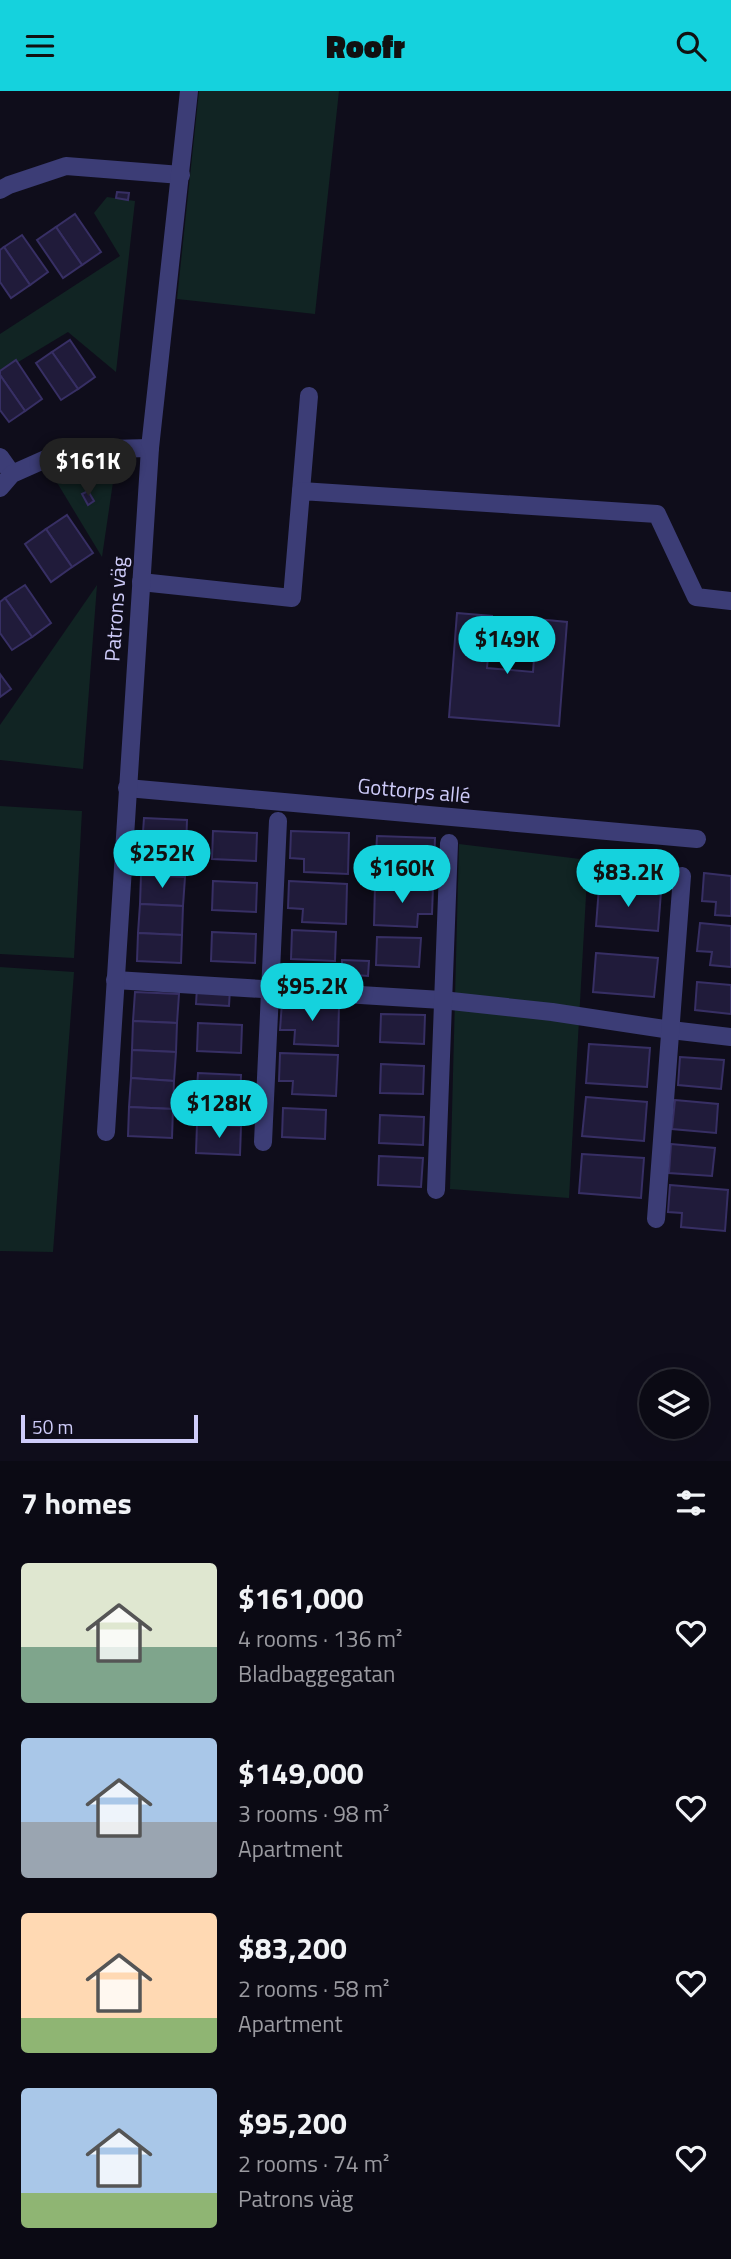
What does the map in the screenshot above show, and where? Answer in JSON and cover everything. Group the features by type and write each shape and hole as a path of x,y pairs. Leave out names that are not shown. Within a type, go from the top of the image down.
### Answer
{"street":[{"name":"Patrons väg","path":"106,1132 150,448 189,91"},
{"path":"0,190 9,184 66,166 181,175"},
{"path":"141,582 292,598 309,396"},
{"path":"0,457 6,481 66,450 150,448"},
{"path":"301,491 656,514 696,597 731,601"},
{"name":"Gottorps allé","path":"127,788 697,839"},
{"path":"263,1142 278,821"},
{"path":"436,1190 449,842"},
{"path":"656,1219 682,876"},
{"path":"115,980 442,1000 552,1011 671,1031 731,1037"}],"green space":[{"path":"199,91 339,91 315,314 177,299"},
{"path":"107,197 135,201 116,372 68,332 0,373 0,334 120,256 94,213"},
{"path":"117,455 102,557 47,466"},
{"path":"97,585 83,769 0,760 0,725"},
{"path":"0,806 82,811 74,958 0,954"},
{"path":"459,844 588,860 569,1198 450,1189"},
{"path":"0,967 74,972 53,1252 0,1251"}],"building":[{"path":"117,192 129,193 128,200 116,198"},
{"path":"75,214 101,252 82,265 56,227"},
{"path":"56,227 82,265 63,278 37,240"},
{"path":"22,235 48,272 30,285 4,247"},
{"path":"4,247 30,285 11,298 0,282 0,250"},
{"path":"70,340 95,377 78,389 52,352"},
{"path":"52,352 78,389 61,400 36,363"},
{"path":"16,360 42,399 25,411 0,375 0,371"},
{"path":"0,375 25,411 9,422 0,410"},
{"path":"88,491 94,501 88,505 82,494"},
{"path":"67,515 93,553 72,567 46,529"},
{"path":"46,529 72,567 51,582 25,544"},
{"path":"25,585 51,623 32,637 5,598"},
{"path":"5,598 32,637 12,650 0,633 0,602"},
{"path":"457,613 492,616 487,668 533,672 537,619 567,622 559,726 449,717"},
{"path":"0,674 11,689 0,697"},
{"path":"144,818 187,820 186,848 142,846"},
{"path":"213,831 257,833 256,861 212,859"},
{"path":"291,831 349,833 348,874 304,872 304,859 290,858"},
{"path":"377,836 435,838 434,865 420,865 419,878 375,876"},
{"path":"142,846 186,848 185,877 141,875"},
{"path":"704,873 731,876 731,916 715,915 716,902 702,901"},
{"path":"141,875 185,877 183,906 140,904"},
{"path":"213,881 257,883 256,912 212,910"},
{"path":"289,881 347,884 346,924 302,922 303,909 288,908"},
{"path":"375,885 433,887 432,914 418,914 417,927 374,925"},
{"path":"599,887 661,892 658,931 596,926"},
{"path":"140,904 183,906 182,935 138,933"},
{"path":"700,923 731,926 731,967 710,965 712,952 697,951"},
{"path":"292,930 336,932 335,961 291,959"},
{"path":"212,932 256,934 255,963 211,961"},
{"path":"138,933 182,935 181,963 137,961"},
{"path":"377,937 421,938 419,967 376,965"},
{"path":"596,953 658,958 654,997 593,992"},
{"path":"342,960 369,961 368,976 342,974"},
{"path":"697,982 731,985 731,1014 695,1010"},
{"path":"197,987 230,989 229,1006 196,1004"},
{"path":"135,992 179,994 177,1023 133,1021"},
{"path":"282,1002 339,1005 338,1046 294,1044 295,1030 280,1030"},
{"path":"381,1014 425,1015 424,1044 380,1042"},
{"path":"133,1021 177,1023 176,1052 132,1050"},
{"path":"198,1023 242,1025 241,1053 197,1051"},
{"path":"589,1044 650,1048 647,1087 586,1083"},
{"path":"132,1050 176,1052 174,1081 131,1078"},
{"path":"280,1053 338,1055 336,1096 292,1094 293,1081 279,1081"},
{"path":"680,1057 724,1060 721,1089 678,1085"},
{"path":"381,1064 424,1066 423,1094 380,1093"},
{"path":"198,1073 241,1075 240,1104 196,1102"},
{"path":"131,1078 174,1081 173,1109 129,1107"},
{"path":"586,1097 647,1102 644,1141 582,1136"},
{"path":"675,1100 718,1104 716,1133 672,1129"},
{"path":"129,1107 173,1109 172,1138 128,1136"},
{"path":"283,1108 326,1110 325,1139 282,1137"},
{"path":"380,1115 424,1117 423,1145 379,1143"},
{"path":"197,1124 241,1126 240,1155 196,1153"},
{"path":"671,1144 715,1148 712,1176 669,1173"},
{"path":"582,1154 644,1158 641,1198 579,1193"},
{"path":"379,1156 423,1158 421,1187 378,1185"},
{"path":"670,1185 728,1190 725,1231 681,1227 682,1213 668,1212"}]}
